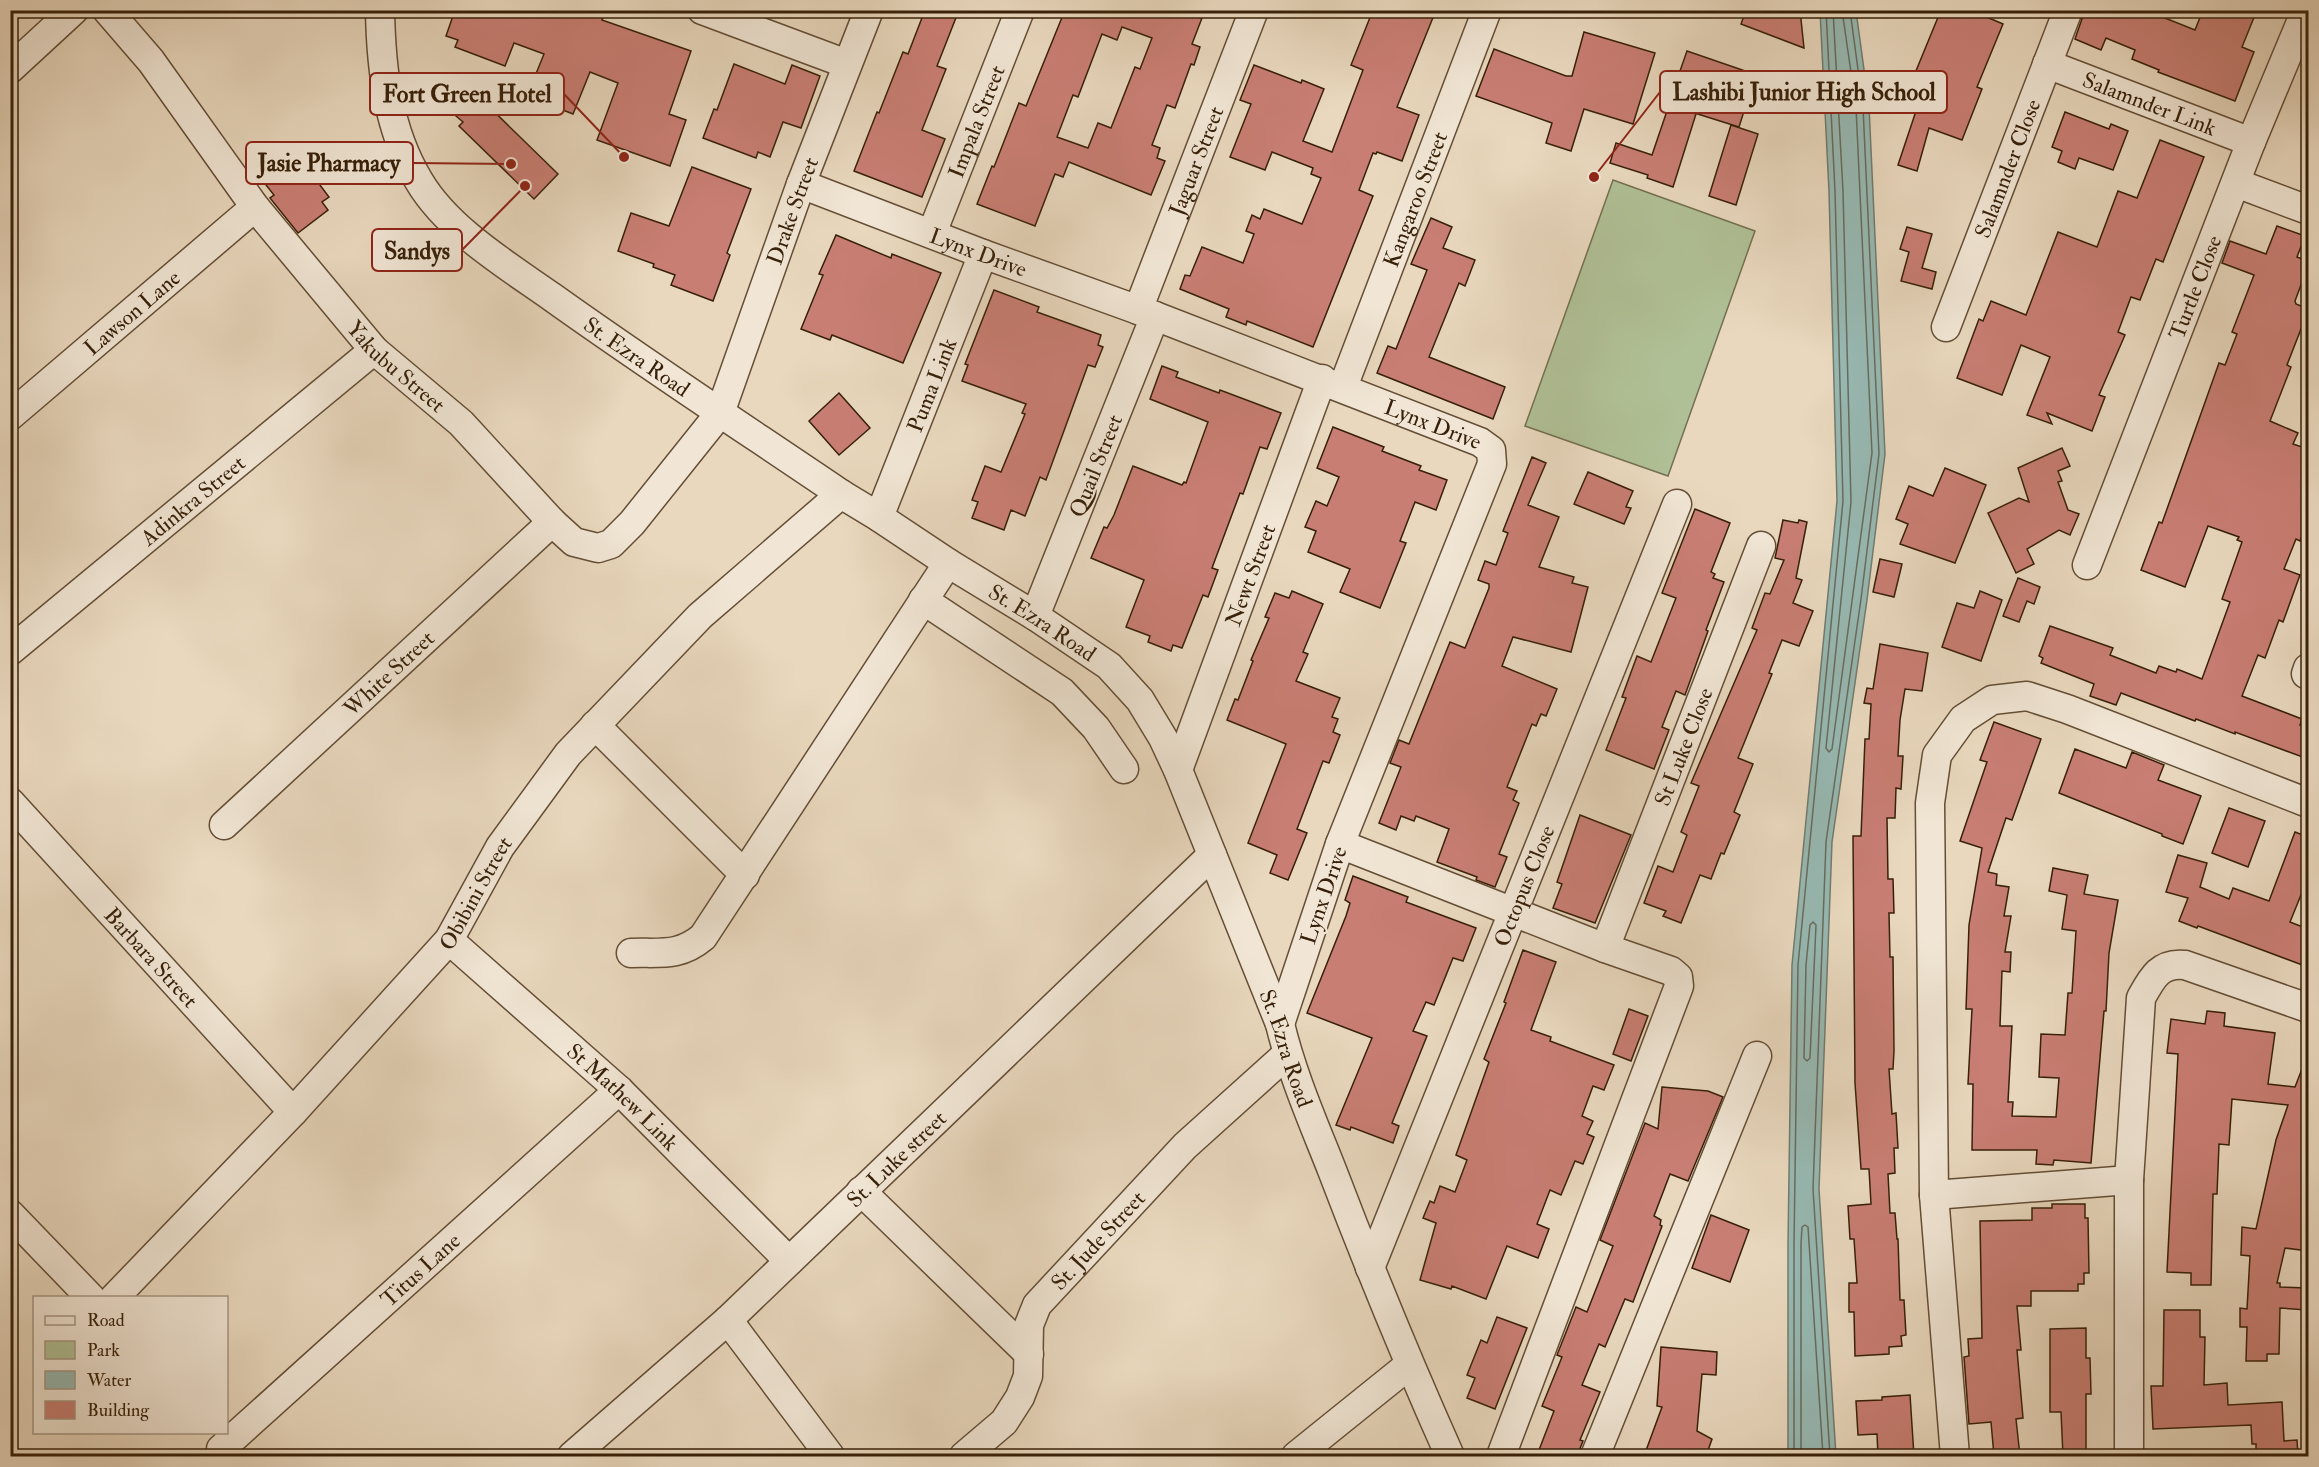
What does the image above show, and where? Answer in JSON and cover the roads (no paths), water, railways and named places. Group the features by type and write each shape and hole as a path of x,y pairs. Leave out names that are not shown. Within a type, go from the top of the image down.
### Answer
{"street":[{"path":"10,69 74,10"},
{"name":"Yakubu Street","path":"107,10 151,61 255,207 374,350 461,423 552,522 574,542 598,548 611,544 632,523 720,412"},
{"name":"St. Ezra Road","path":"380,10 381,55 392,114 404,152 420,183 442,210 474,242 608,338 842,494 1035,616 1109,666 1140,700 1163,738 1178,770 1280,1024 1287,1054 1370,1268 1409,1365 1450,1456"},
{"path":"702,10 847,64"},
{"name":"Drake Street","path":"720,412 801,184 868,10"},
{"name":"Impala Street","path":"932,233 1020,10"},
{"name":"Jaguar Street","path":"1147,313 1254,10"},
{"name":"Kangaroo Street","path":"1333,383 1487,10"},
{"name":"Salamnder Close","path":"1946,327 2068,10"},
{"name":"Turtle Close","path":"2087,565 2250,142 2306,10"},
{"name":"Salamnder Link","path":"2047,64 2250,142"},
{"path":"2236,183 2308,210"},
{"name":"Lynx Drive","path":"801,184 1333,383 1479,441 1491,450 1492,464 1340,844 1280,1024"},
{"name":"Lawson Lane","path":"10,416 255,207"},
{"name":"Puma Link","path":"879,517 983,254"},
{"name":"Quail Street","path":"1035,616 1147,313"},
{"name":"Adinkra Street","path":"10,651 374,350"},
{"name":"Newt Street","path":"1178,770 1333,383"},
{"name":"Obibini Street","path":"116,1296 293,1112 449,940 500,847 568,754 700,616 842,494"},
{"name":"Octopus Close","path":"1370,1268 1677,504"},
{"name":"White Street","path":"224,825 552,522"},
{"name":"St Luke Close","path":"1605,948 1761,546"},
{"path":"631,953 681,951 690,948 703,937 948,563"},
{"path":"923,600 1062,692 1096,728 1124,769"},
{"path":"1955,1456 1934,1195 1930,803 1937,755 1963,718 1992,700 2027,696 2067,709 2308,803"},
{"path":"596,725 745,875"},
{"name":"Barbara Street","path":"10,802 293,1112"},
{"path":"1340,844 1605,948 1671,971 1678,977 1679,986 1501,1456"},
{"name":"St. Luke street","path":"572,1456 728,1320 1212,855"},
{"name":"St Mathew Link","path":"449,940 619,1090 789,1261"},
{"path":"2129,1456 2129,1180 2141,998 2151,980 2173,963 2185,965 2308,1008"},
{"name":"St. Jude Street","path":"964,1456 1004,1422 1020,1397 1028,1376 1029,1325 1037,1305 1185,1146 1287,1054"},
{"path":"1595,1456 1757,1056"},
{"name":"Titus Lane","path":"218,1446 619,1090"},
{"path":"1934,1195 2129,1180"},
{"path":"861,1191 1029,1354"},
{"path":"10,1214 89,1296"},
{"path":"728,1320 830,1456"},
{"path":"1296,1456 1409,1365"}],"water":[{"path":"1820,11 1856,11 1869,106 1885,454 1867,600 1832,842 1819,1189 1836,1456 1788,1456 1792,965 1837,501 1829,191"}],"place":[{"name":"Fort Green Hotel","path":"624,157"},
{"name":"Jasie Pharmacy","path":"511,164"},
{"name":"Lashibi Junior High School","path":"1594,177"},
{"name":"Sandys","path":"525,186"}]}
